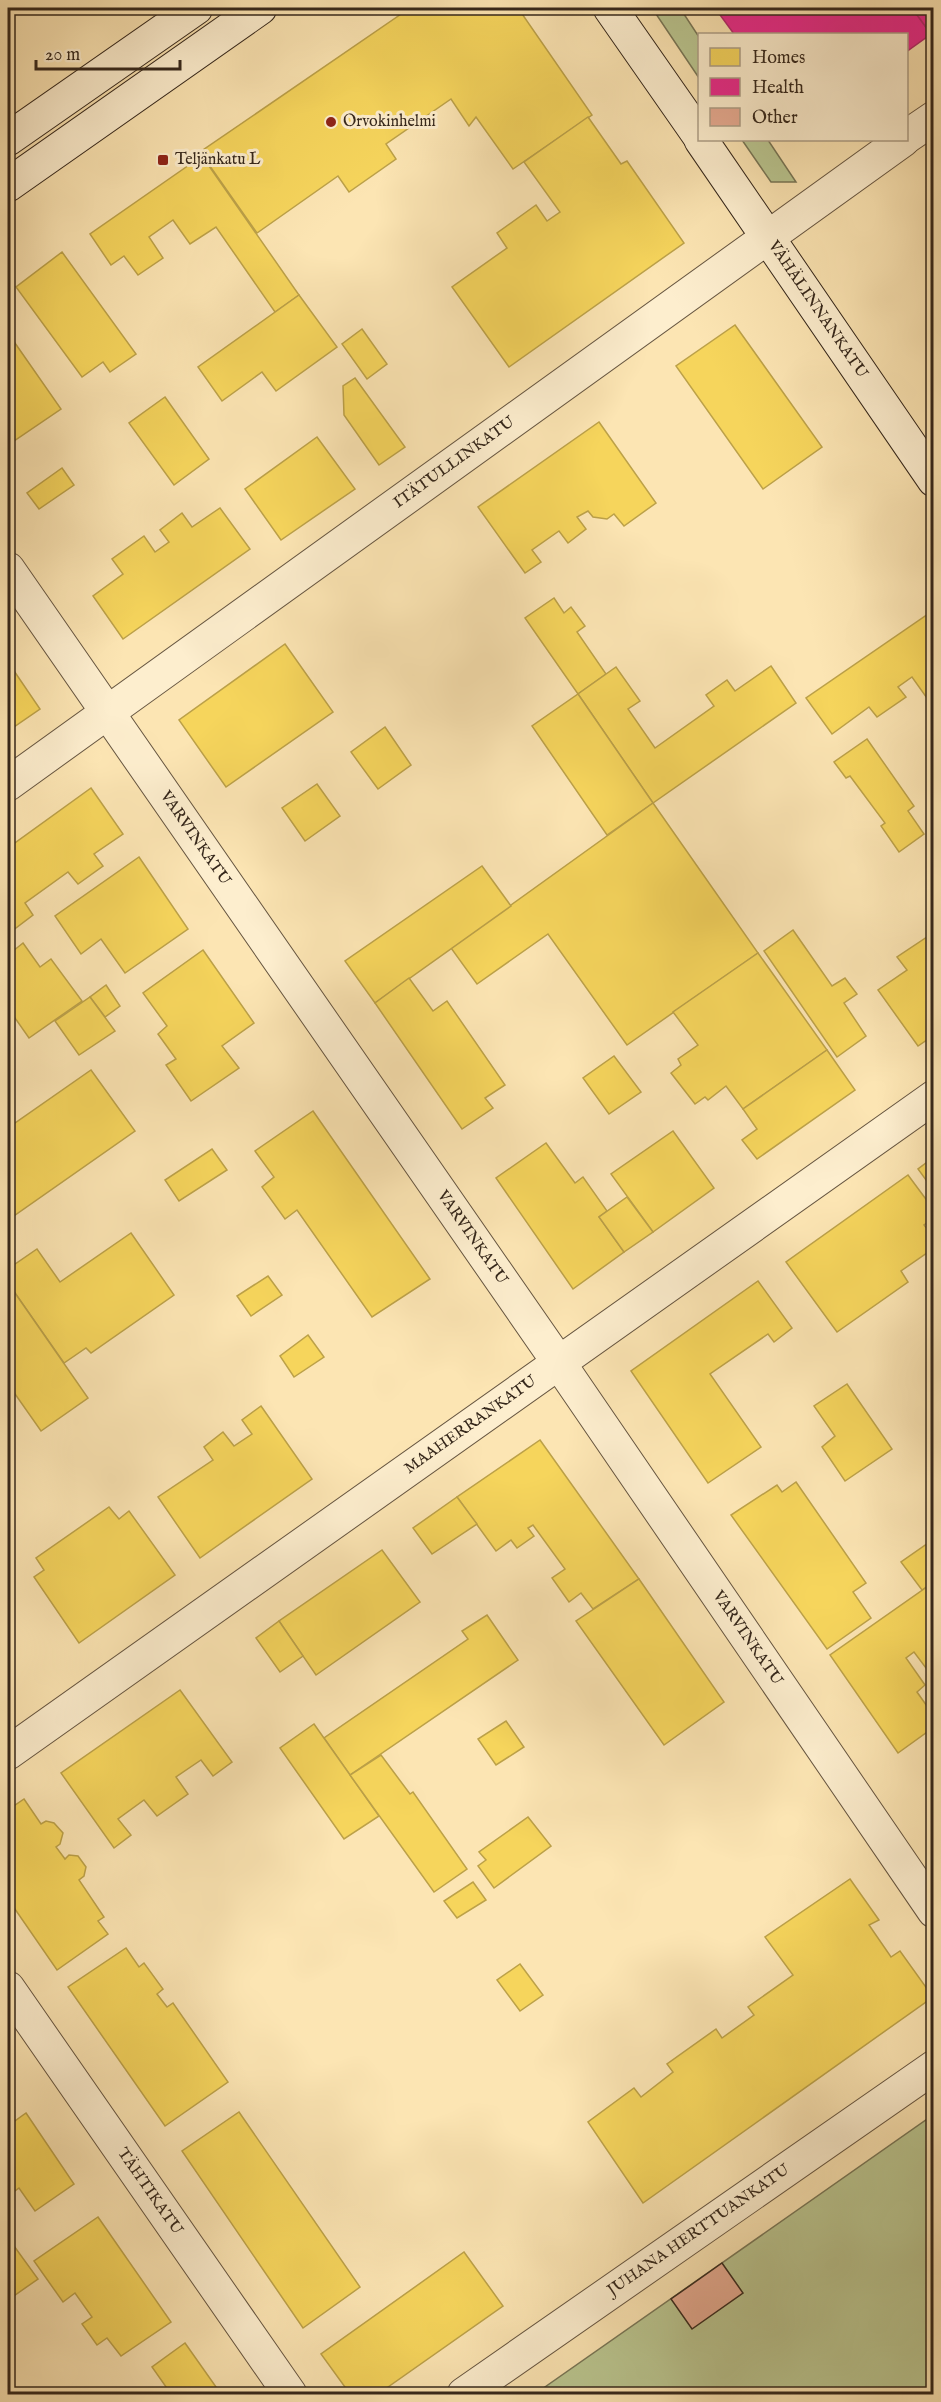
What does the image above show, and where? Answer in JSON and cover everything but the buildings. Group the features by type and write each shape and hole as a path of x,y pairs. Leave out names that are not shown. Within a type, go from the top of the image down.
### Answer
{"street":[{"path":"8,139 196,8"},
{"path":"8,185 260,8"},
{"name":"VÄHÄLINNANKATU","path":"610,8 698,135"},
{"name":"ITÄTULLINKATU","path":"908,136 933,118"},
{"name":"VÄHÄLINNANKATU","path":"702,141 933,480"},
{"name":"ITÄTULLINKATU","path":"8,784 901,141"},
{"name":"VARVINKATU","path":"8,569 106,714 559,1364 933,1911"},
{"name":"MAAHERRANKATU","path":"8,1753 559,1364 933,1096"},
{"name":"TÄHTIKATU","path":"8,1988 290,2394"},
{"name":"JUHANA HERTTUANKATU","path":"465,2394 933,2067"}],"green space":[{"path":"652,8 680,8 698,35 698,77"},
{"path":"743,141 769,141 796,182 771,182"},
{"path":"933,2115 933,2394 535,2394"}],"place":[{"name":"Orvokinhelmi","path":"331,122"},
{"name":"Teljänkatu L","path":"163,160"}]}
